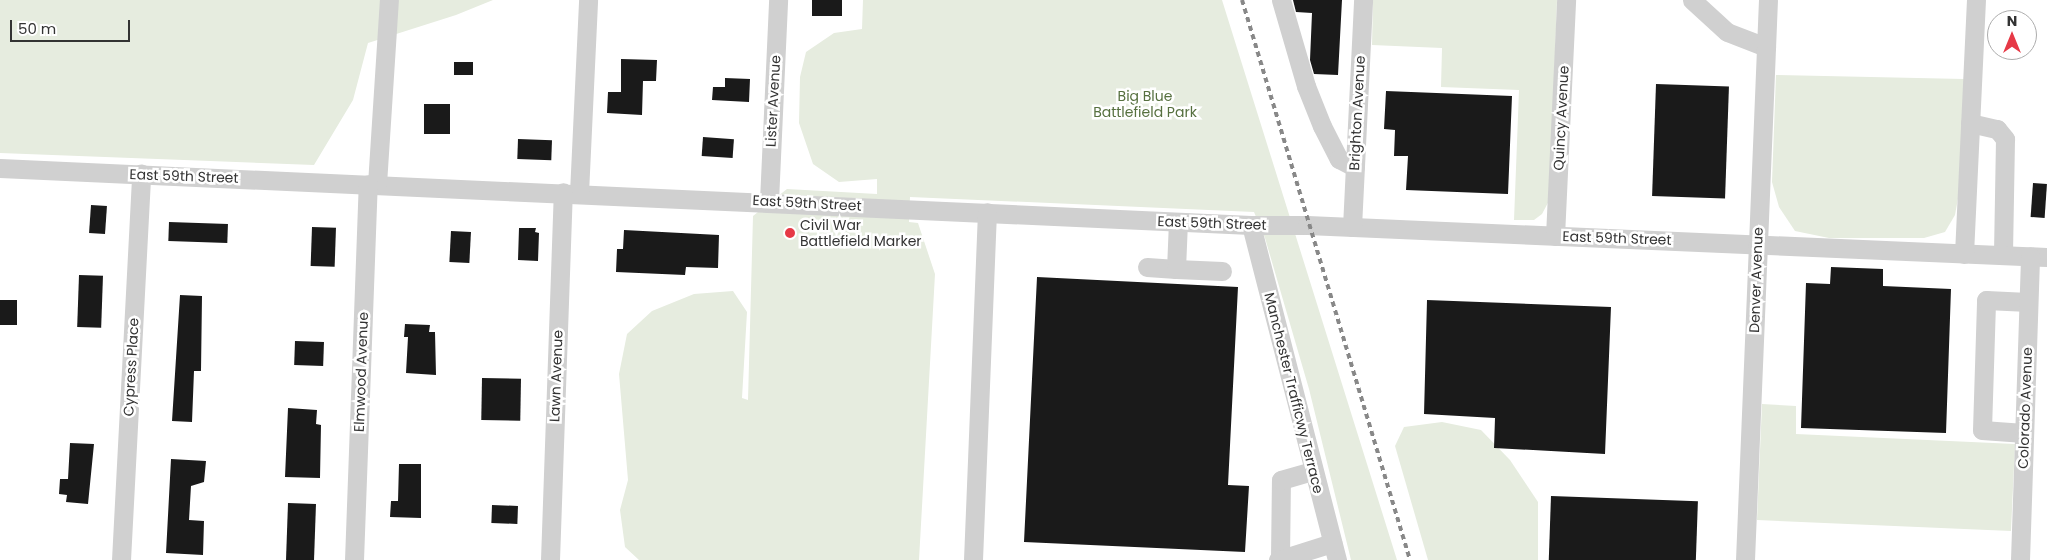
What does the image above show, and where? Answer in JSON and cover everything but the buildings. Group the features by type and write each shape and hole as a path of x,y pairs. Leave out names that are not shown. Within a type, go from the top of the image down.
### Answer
{"street":[{"name":"Elmwood Avenue","path":"354,560 373,184 389,0"},
{"name":"Lawn Avenue","path":"550,560 571,193 588,0"},
{"name":"Lister Avenue","path":"769,201 778,0"},
{"path":"1281,0 1306,86 1322,126 1339,159 1355,166"},
{"name":"Brighton Avenue","path":"1352,227 1363,0"},
{"name":"Quincy Avenue","path":"1555,236 1566,0"},
{"path":"1692,0 1727,32 1766,47"},
{"name":"Denver Avenue","path":"1745,560 1768,0"},
{"path":"1964,254 1976,0"},
{"path":"1970,123 1997,129 2005,139 2004,255"},
{"name":"East 59th Street","path":"0,168 769,201 1251,226 1352,227 2038,256"},
{"name":"Cypress Place","path":"121,560 141,174"},
{"path":"973,560 987,212"},
{"path":"1176,269 1178,222"},
{"name":"Manchester Trafficwy Terrace","path":"1251,226 1335,552"},
{"name":"Colorado Avenue","path":"2020,560 2028,302 2038,256"},
{"path":"1148,267 1222,271"},
{"path":"2024,433 1982,430 1986,300 2028,302"},
{"path":"1313,471 1281,480 1279,559 1335,552"}],"green space":[{"path":"0,0 493,0 456,15 368,43 353,100 314,165 0,153"},
{"name":"Big Blue Battlefield Park","path":"863,0 1222,0 1397,560 1351,560 1309,389 1265,238 1254,212 910,197 909,222 918,223 935,274 919,560 639,560 625,547 620,510 628,480 619,374 627,334 652,311 694,294 733,291 747,312 742,398 748,400 753,216 787,189 877,194 877,179 839,182 813,164 799,123 800,77 806,52 834,33 862,29"},
{"path":"1373,0 1557,0 1550,199 1542,214 1534,220 1514,220 1519,90 1441,87 1442,48 1372,45"},
{"path":"1776,75 1964,79 1960,187 1955,215 1945,232 1924,238 1829,238 1795,231 1779,207 1772,182"},
{"path":"1762,404 1796,406 1796,434 2015,444 2011,531 1757,520"},
{"path":"1442,422 1481,430 1510,460 1538,502 1538,560 1428,560 1395,446 1404,427"}],"railway":[{"path":"1242,0 1410,560"}],"place":[{"name":"Civil War Battlefield Marker","path":"790,233"}]}
